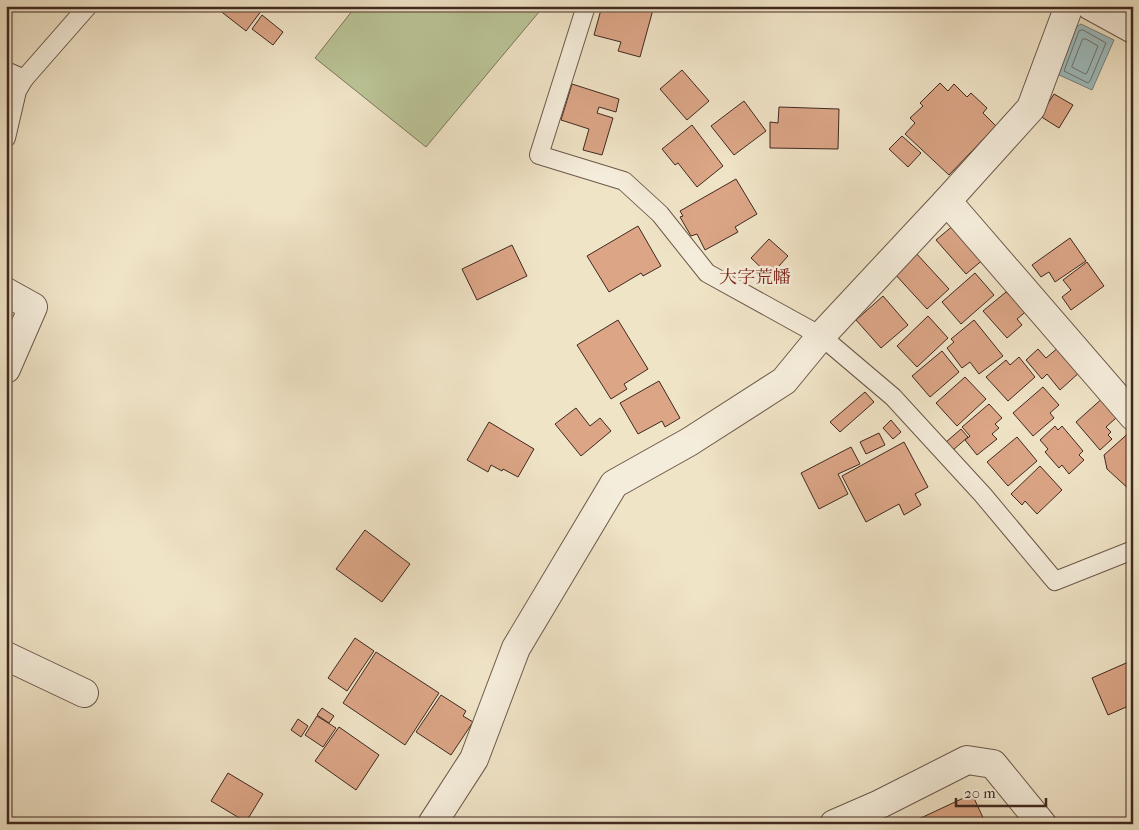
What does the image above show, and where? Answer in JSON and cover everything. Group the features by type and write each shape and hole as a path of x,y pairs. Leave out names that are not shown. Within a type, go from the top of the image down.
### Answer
{"street":[{"path":"432,824 474,759 516,648 614,484 689,442 784,381 820,336 947,202 1031,108 1069,6"},
{"path":"1091,6 1133,29"},
{"path":"947,202 1133,416"},
{"path":"6,292 33,307 6,369"},
{"path":"6,656 84,693"},
{"path":"834,824 880,804 967,760 993,764 1042,824"}],"lane":[{"path":"6,138 17,91 24,79 88,6"},
{"path":"586,6 539,155 624,181 660,214 707,273 820,336 893,397 983,495 1055,581 1133,550"},
{"path":"6,71 24,79"}],"green space":[{"path":"356,6 544,6 426,147 315,58"}],"water":[{"path":"1081,24 1114,40 1092,90 1057,74 1076,27"}],"building":[{"path":"214,6 265,6 246,31"},
{"path":"602,6 654,6 640,57 618,51 621,42 594,35"},
{"path":"262,15 283,32 273,45 252,29"},
{"path":"682,70 709,101 687,120 660,89"},
{"path":"940,83 948,91 954,84 967,97 971,93 987,108 983,113 996,126 949,175 905,134 915,123 910,118 923,106 920,103"},
{"path":"572,84 619,99 616,112 599,107 597,113 613,118 602,155 583,150 589,129 561,120"},
{"path":"1054,94 1073,105 1059,128 1040,116"},
{"path":"744,101 766,131 734,155 711,126"},
{"path":"779,107 839,109 838,149 770,148 770,122 778,123"},
{"path":"692,125 723,166 697,187 678,163 675,165 662,149"},
{"path":"902,136 921,153 908,167 889,149"},
{"path":"736,179 757,214 735,227 738,232 705,250 697,234 691,236 680,217 683,216 680,211"},
{"path":"955,224 985,258 966,274 936,240"},
{"path":"638,226 661,266 643,276 641,273 609,292 587,256"},
{"path":"1070,238 1086,261 1055,282 1049,272 1041,277 1032,265"},
{"path":"769,239 788,256 770,276 751,258"},
{"path":"512,245 527,276 477,300 462,269"},
{"path":"915,252 949,289 927,309 893,272"},
{"path":"1087,262 1104,286 1071,310 1062,297 1071,290 1063,280"},
{"path":"975,273 994,295 961,324 942,302"},
{"path":"1006,292 1012,298 1017,293 1030,308 1017,319 1022,325 1007,338 983,311"},
{"path":"883,296 908,325 881,348 856,320"},
{"path":"928,316 948,338 917,367 897,346"},
{"path":"618,320 648,369 624,384 627,389 611,399 577,345"},
{"path":"974,320 1003,356 979,374 970,362 962,368 947,348 954,342 951,339"},
{"path":"1059,347 1081,371 1060,390 1047,374 1042,379 1026,360 1038,349 1046,358"},
{"path":"942,351 959,372 930,397 912,376"},
{"path":"1019,357 1035,377 1008,401 986,377 1006,360 1010,365"},
{"path":"965,377 986,399 957,426 936,403"},
{"path":"659,381 680,418 665,427 662,421 638,434 620,403"},
{"path":"1043,387 1059,405 1050,413 1054,418 1033,436 1013,413"},
{"path":"865,392 874,402 840,432 830,422"},
{"path":"1105,396 1116,409 1111,413 1116,418 1106,427 1111,432 1108,435 1112,439 1100,450 1076,422"},
{"path":"989,404 1002,418 995,424 999,428 992,434 997,439 977,455 965,440 970,436 962,427"},
{"path":"576,408 590,426 600,418 611,431 581,456 555,424"},
{"path":"891,420 901,432 893,439 883,428"},
{"path":"489,422 534,449 518,477 491,465 488,472 467,460"},
{"path":"1055,426 1058,430 1062,426 1083,451 1079,455 1084,460 1069,474 1062,465 1059,468 1045,452 1048,449 1040,440"},
{"path":"961,429 968,437 953,450 946,442"},
{"path":"1132,430 1133,489 1131,491 1107,469 1104,455"},
{"path":"879,433 885,445 866,454 860,442"},
{"path":"1017,437 1037,461 1008,486 987,462"},
{"path":"904,442 928,487 915,494 921,505 904,515 899,504 866,522 842,476"},
{"path":"851,447 860,464 838,474 848,494 819,509 801,473"},
{"path":"1040,466 1062,490 1037,514 1025,501 1022,505 1011,494"},
{"path":"365,530 410,564 382,602 336,569"},
{"path":"355,638 374,651 347,691 328,678"},
{"path":"376,652 439,693 405,745 343,703"},
{"path":"1133,660 1133,704 1108,715 1092,678"},
{"path":"441,695 466,711 463,716 473,722 451,755 416,732"},
{"path":"322,708 334,716 329,723 317,715"},
{"path":"317,716 336,728 323,747 305,735"},
{"path":"298,719 308,726 301,737 291,730"},
{"path":"339,727 379,755 356,790 315,761"},
{"path":"228,773 263,794 246,822 211,801"},
{"path":"972,794 986,824 908,824"}],"district":[{"name":"大字荒幡","path":"755,277"}]}
